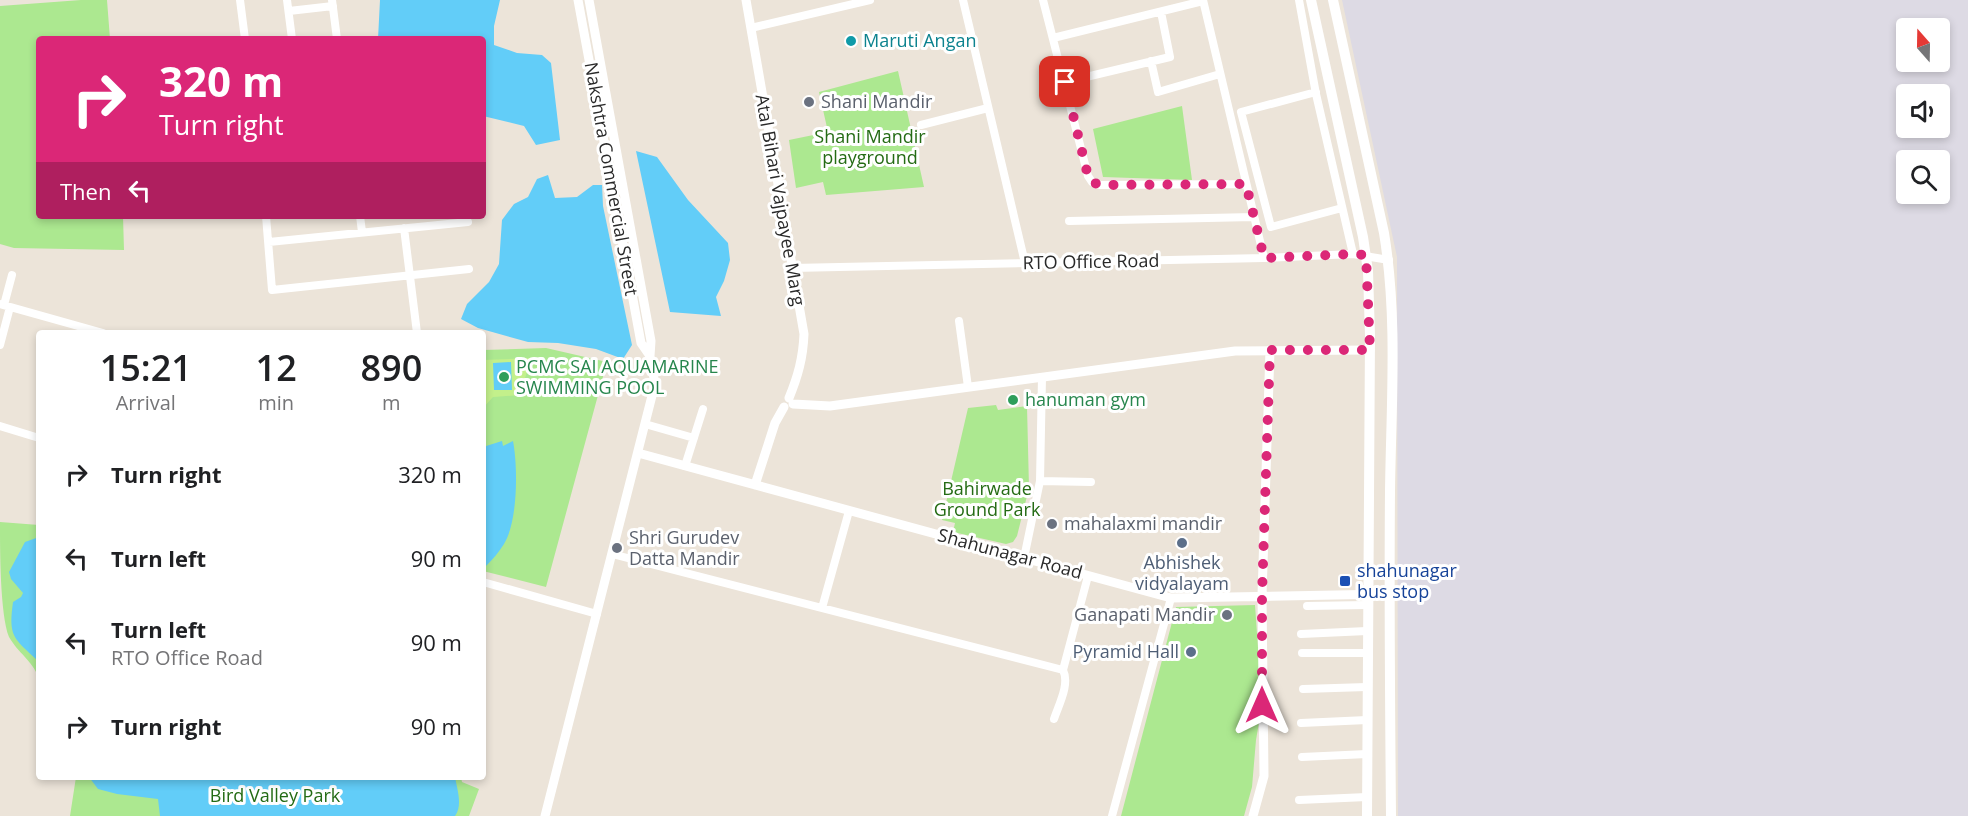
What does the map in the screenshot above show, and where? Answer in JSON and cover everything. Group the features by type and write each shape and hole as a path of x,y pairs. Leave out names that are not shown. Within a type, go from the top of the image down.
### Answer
{"main road":[{"path":"1311,0 1366,255 1370,350 1367,816"},
{"path":"1333,0 1389,260 1392,343 1389,594 1391,816"}],"street":[{"path":"240,0 245,36"},
{"path":"287,0 292,36"},
{"name":"Nakshtra Commercial Street","path":"578,0 642,343 650,356"},
{"name":"Nakshtra Commercial Street","path":"545,816 655,384 650,356 651,341 589,0"},
{"name":"Atal Bihari Vajpayee Marg","path":"746,0 804,334 800,371 789,403 775,423 755,485"},
{"path":"751,28 870,0"},
{"path":"963,0 1025,263"},
{"path":"1043,0 1088,176 1092,182 1100,185 1246,184"},
{"path":"1299,0 1316,92 1353,254"},
{"path":"1053,38 1203,1 1264,258"},
{"path":"289,11 333,3 337,36"},
{"path":"1065,82 1170,57 1161,12"},
{"path":"1151,61 1158,92 1220,74"},
{"path":"1316,92 1241,112 1271,227 1342,208"},
{"path":"921,124 988,108"},
{"path":"1070,221 1254,217"},
{"path":"266,219 272,290 469,269"},
{"path":"360,219 362,232"},
{"path":"269,242 468,222"},
{"path":"404,228 417,330"},
{"name":"RTO Office Road","path":"792,268 1353,254 1389,260"},
{"path":"0,345 5,305 12,275"},
{"path":"5,305 86,330"},
{"path":"959,321 968,387"},
{"path":"1253,816 1264,776 1262,595 1270,350"},
{"path":"789,403 830,406 1235,351 1370,350"},
{"path":"1024,558 1040,481 1042,377"},
{"path":"685,466 703,409"},
{"path":"645,424 694,438"},
{"path":"0,426 36,437"},
{"name":"Shahunagar Road","path":"638,453 1171,598 1262,595 1367,599 1389,594"},
{"path":"1040,481 1090,482"},
{"path":"822,608 849,511"},
{"path":"612,554 1063,670"},
{"path":"1054,719 1066,683 1063,670 1088,576"},
{"path":"486,583 597,614"},
{"path":"1112,816 1171,598"},
{"path":"1306,606 1367,599"},
{"path":"1301,634 1367,631"},
{"path":"1302,653 1367,653"},
{"path":"1303,689 1367,687"},
{"path":"1301,723 1367,720"},
{"path":"1302,757 1367,754"},
{"path":"1299,800 1367,797"}],"shaded area":[{"path":"1342,0 1968,0 1968,816 1398,816 1397,257"}],"green space":[{"path":"107,0 110,36 36,36 36,219 123,219 124,250 14,248 0,244 0,6"},
{"name":"Shani Mandir playground","path":"898,71 924,187 826,195 823,182 796,188 789,140 828,132 819,92"},
{"path":"1182,106 1192,180 1103,177 1093,129"},
{"path":"546,348 607,362 546,587 486,572 486,350"},
{"name":"PCMC SAI AQUAMARINE SWIMMING POOL","path":"531,358 520,395 493,397 486,405 486,360"},
{"name":"Bahirwade Ground Park","path":"996,405 998,410 1027,406 1029,488 1017,536 1013,542 1006,544 953,532 955,523 942,520 968,408"},
{"path":"0,522 36,525 36,673 9,637 1,581"},
{"path":"1255,605 1262,705 1252,787 1244,816 1121,816 1176,607"},
{"name":"Bird Valley Park","path":"76,780 462,780 479,789 469,816 70,816"}],"water":[{"path":"380,0 500,0 494,26 494,45 517,53 542,55 551,63 560,140 536,145 524,126 486,117 486,36 378,36"},
{"path":"636,151 657,157 688,200 728,243 730,260 724,281 716,297 721,316 670,312"},
{"path":"548,175 555,198 577,197 593,185 602,185 603,206 632,345 623,359 596,349 558,343 528,342 478,328 461,319 467,304 489,282 499,264 502,220 514,204 528,197 537,179"},
{"path":"511,362 512,390 494,390 493,363"},
{"path":"502,441 503,446 513,441 516,479 509,534 498,553 486,566 486,446"},
{"path":"36,538 36,659 18,642 11,623 13,602 23,593 11,579 9,572 25,542"},
{"name":"Bird Valley Park","path":"91,780 456,780 459,807 455,816 160,816 158,799 117,794 98,789"}],"place":[{"name":"Maruti Angan","path":"851,41"},
{"name":"Shani Mandir","path":"809,102"},
{"name":"PCMC SAI AQUAMARINE SWIMMING POOL","path":"504,377"},
{"name":"hanuman gym","path":"1013,400"},
{"name":"mahalaxmi mandir","path":"1052,524"},
{"name":"Abhishek vidyalayam","path":"1182,543"},
{"name":"Shri Gurudev Datta Mandir","path":"617,548"},
{"name":"shahunagar bus stop","path":"1345,581"},
{"name":"Ganapati Mandir","path":"1227,615"},
{"name":"Pyramid Hall","path":"1191,652"}],"route":[{"path":"1065,82 1088,176 1092,182 1100,185 1246,184 1264,258 1366,255 1370,350 1270,350 1262,595 1262,705"}]}
